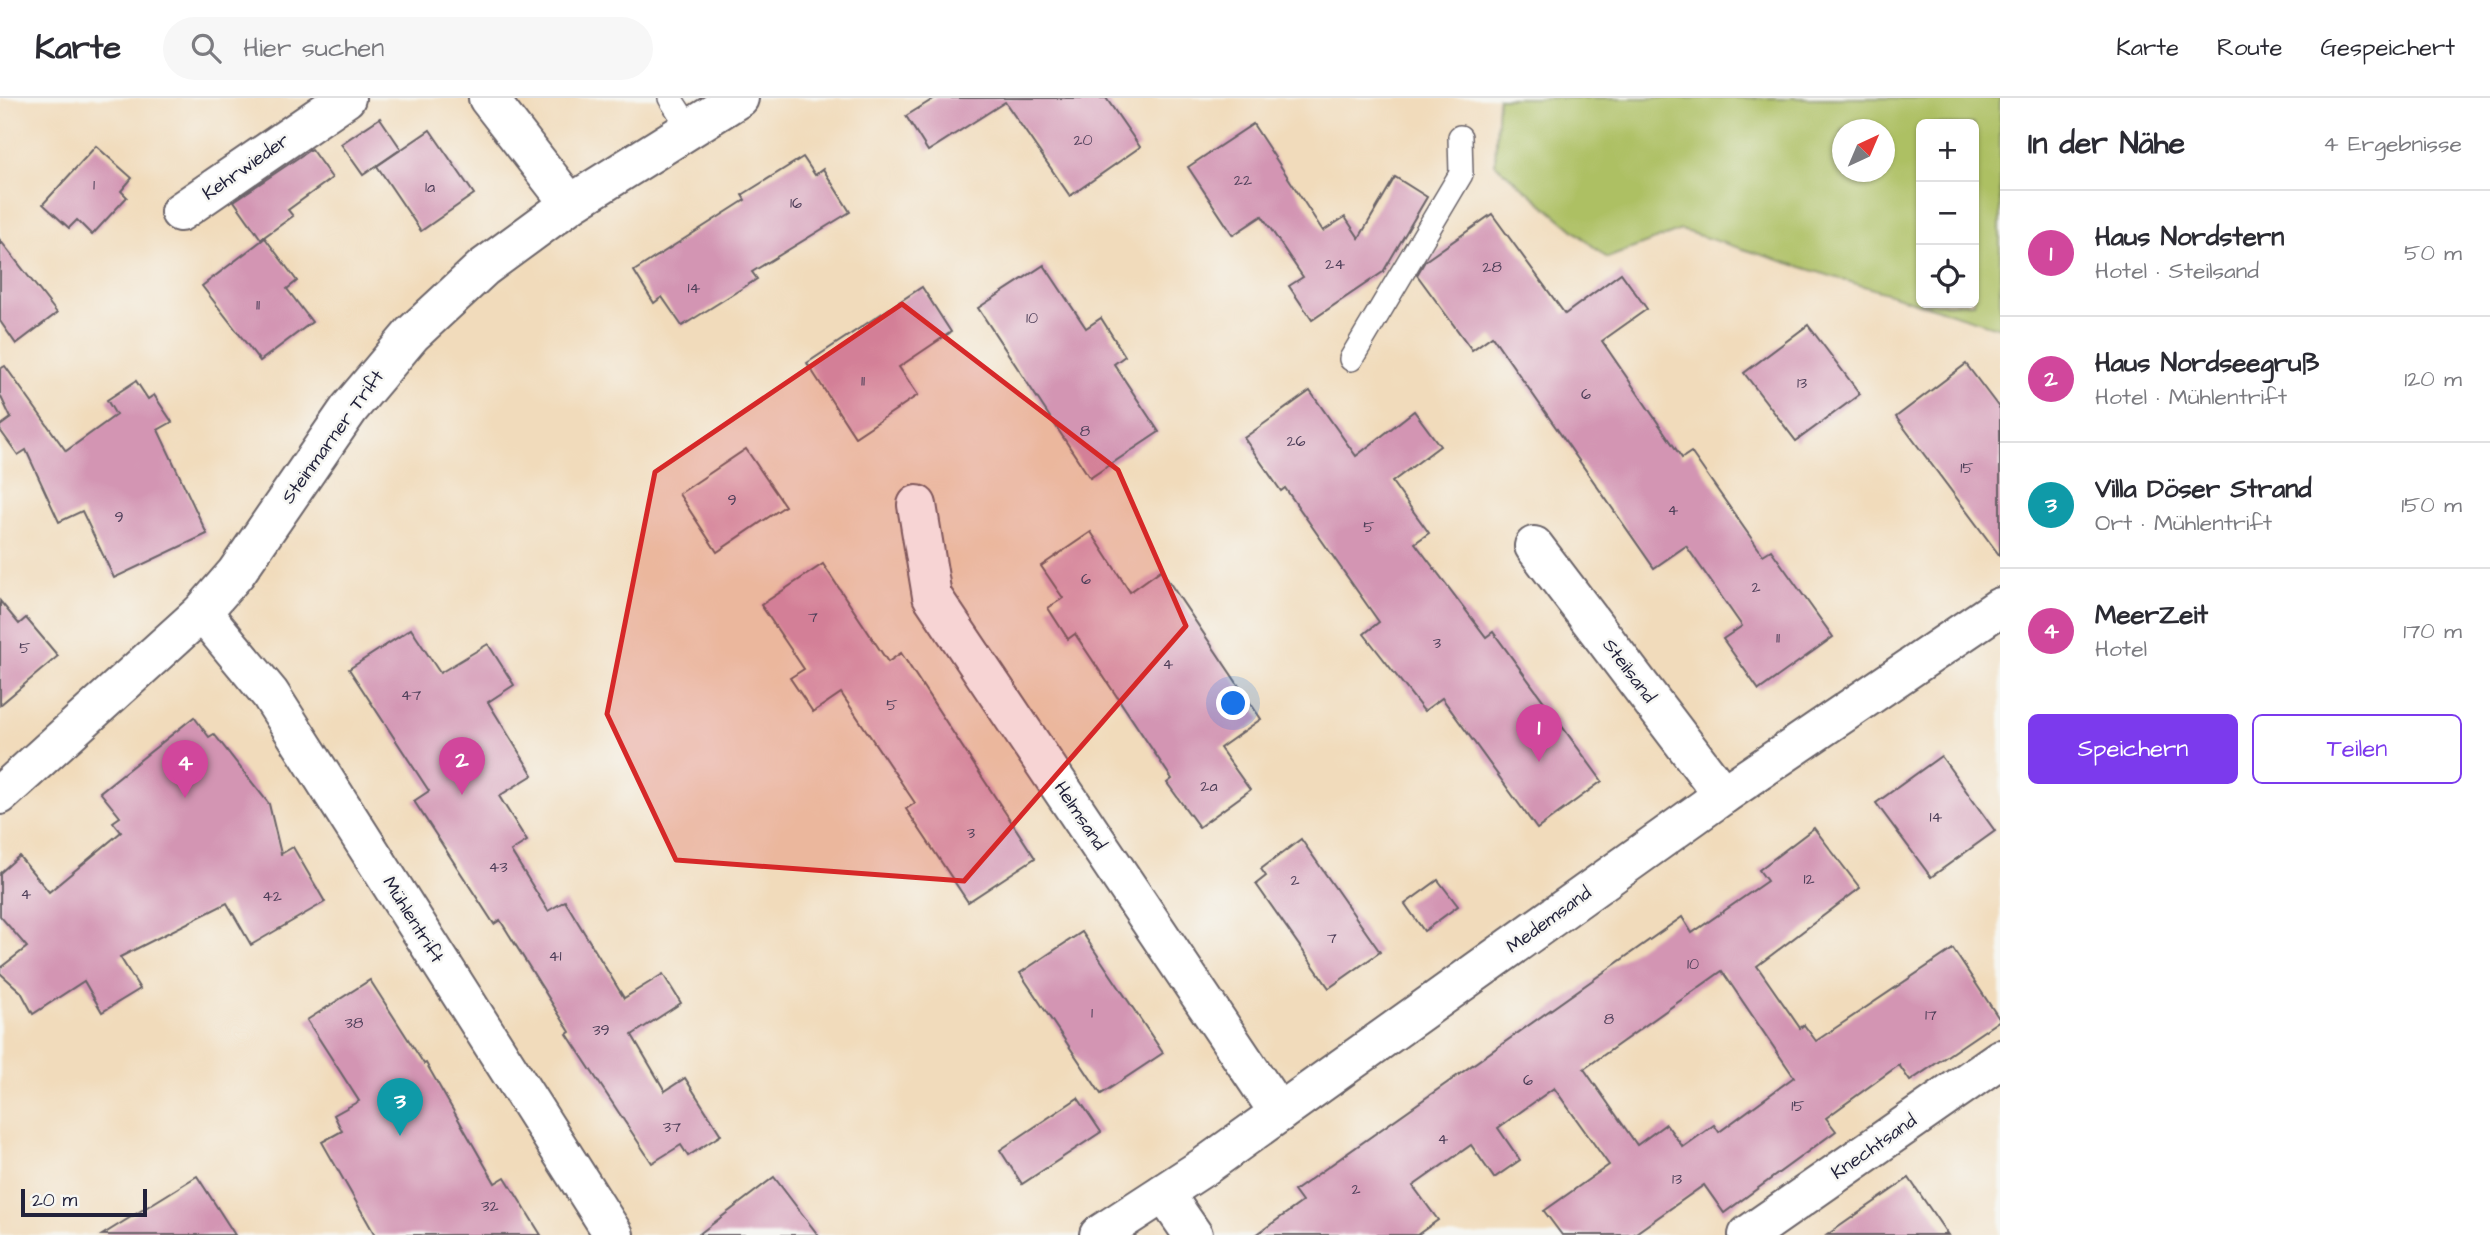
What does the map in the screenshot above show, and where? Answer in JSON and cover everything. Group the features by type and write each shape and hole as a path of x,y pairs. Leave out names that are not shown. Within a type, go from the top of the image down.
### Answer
{"street":[{"name":"Kehrwieder","path":"180,212 346,98"},
{"path":"488,98 570,204"},
{"name":"Steinmarner Trift","path":"0,795 202,612 236,573 349,409 412,334 482,268 570,204 680,113 739,98"},
{"name":"Helmsand","path":"917,505 932,596 1279,1113"},
{"name":"Steilsand","path":"1534,546 1723,795"},
{"name":"Medemsand","path":"1099,1235 1279,1113 1723,795 2000,607"},
{"name":"Mühlentrift","path":"202,612 270,694 614,1235"},
{"name":"Knechtsand","path":"1748,1235 2000,1059"},
{"path":"1164,1193 1193,1235"}],"lane":[{"path":"1351,359 1461,173 1460,138"}],"highlighted area":[{"path":"902,304 1118,470 1186,626 964,881 676,860 607,714 655,472"}],"green space":[{"path":"1498,98 2000,98 2000,328 1935,308 1979,308 1979,119 1916,119 1916,302 1681,230 1607,258 1495,164"}],"building":[{"path":"935,98 1106,98 1140,147 1070,196 1005,102 928,151 906,116"},
{"path":"380,118 401,149 363,175 341,144"},
{"path":"1253,124 1323,231 1345,217 1359,238 1395,177 1427,197 1383,272 1312,320 1289,286 1303,277 1262,216 1233,235 1188,167"},
{"path":"430,130 474,194 421,231 377,166"},
{"path":"96,146 132,178 121,191 127,197 92,235 77,220 69,228 43,204"},
{"path":"311,149 332,178 288,210 293,216 261,239 234,201"},
{"path":"803,157 815,175 823,169 850,212 752,272 757,279 682,326 662,297 654,303 634,271 745,200 742,195"},
{"path":"1492,214 1565,314 1621,273 1647,309 1602,341 1682,458 1691,452 1763,555 1771,550 1833,637 1759,690 1723,639 1742,626 1686,546 1654,568 1492,336 1472,350 1417,275 1425,261"},
{"path":"265,238 297,281 287,289 312,322 260,361 202,286"},
{"path":"0,240 57,313 16,344 0,321"},
{"path":"1044,265 1086,328 1101,318 1125,356 1114,364 1159,432 1090,478 978,308"},
{"path":"922,287 951,332 899,367 918,395 855,437 807,363"},
{"path":"1808,325 1860,394 1796,441 1744,373"},
{"path":"1966,364 2000,409 2000,556 1896,417"},
{"path":"5,366 66,451 116,415 107,400 136,381 148,399 154,395 172,422 158,430 207,534 114,578 82,511 59,522 26,450 18,455 0,430 0,426 11,418 0,395 0,369"},
{"path":"1310,391 1356,456 1414,411 1440,446 1392,482 1429,533 1415,543 1486,637 1493,632 1602,781 1537,829 1442,698 1424,711 1364,634 1379,622 1285,488 1281,491 1244,438"},
{"path":"746,449 785,506 717,552 679,494"},
{"path":"1091,532 1130,592 1161,570 1261,719 1220,748 1250,790 1199,827 1167,783 1172,779 1075,634 1068,639 1048,608 1063,598 1041,566"},
{"path":"823,564 888,662 901,653 1035,858 968,902 906,809 915,803 841,693 813,712 790,678 804,669 761,605"},
{"path":"0,601 19,624 26,618 58,656 0,705"},
{"path":"411,629 440,673 488,644 514,685 488,702 533,775 499,796 527,841 511,851 548,911 565,901 624,998 663,974 681,1003 632,1035 665,1091 685,1078 721,1135 688,1156 681,1145 652,1163 567,1034 570,1032 500,920 494,924 414,801 429,791 349,669"},
{"path":"194,717 209,737 214,734 269,804 281,854 293,847 325,902 251,945 227,903 120,957 140,989 102,1012 84,981 33,1014 21,992 0,973 0,968 27,947 0,916 0,873 19,856 49,892 121,832 113,822 120,817 100,792"},
{"path":"1941,756 1995,831 1931,877 1876,803"},
{"path":"1814,828 1860,888 1757,966 1800,1028 1804,1025 1816,1041 1953,949 2000,1020 1910,1081 1899,1065 1826,1118 1836,1131 1724,1213 1704,1185 1633,1235 1562,1235 1544,1211 1609,1165 1554,1088 1498,1128 1520,1160 1494,1178 1471,1145 1413,1186 1438,1220 1417,1235 1256,1235 1302,1202 1294,1191 1682,917 1692,933 1767,881 1759,870","holes":["1722,971 1794,1077 1719,1132 1714,1125 1683,1147 1666,1124 1637,1145 1584,1069"]},
{"path":"1301,839 1380,952 1329,988 1256,884 1266,876 1261,869"},
{"path":"1438,880 1458,906 1424,931 1405,904"},
{"path":"1082,932 1163,1053 1101,1094 1020,973"},
{"path":"370,980 424,1064 426,1063 495,1183 505,1177 541,1235 375,1235 322,1142 342,1131 334,1115 359,1101 307,1020"},
{"path":"1078,1098 1101,1132 1022,1184 1000,1150"},
{"path":"197,1176 235,1235 102,1235"},
{"path":"774,1177 818,1235 698,1235"},
{"path":"1909,1178 1948,1235 1827,1235"}],"place":[{"name":"Haus Nordstern","path":"1539,762"},
{"name":"Haus Nordseegruß","path":"462,795"},
{"name":"MeerZeit","path":"185,798"},
{"name":"Villa Döser Strand","path":"400,1136"}]}
